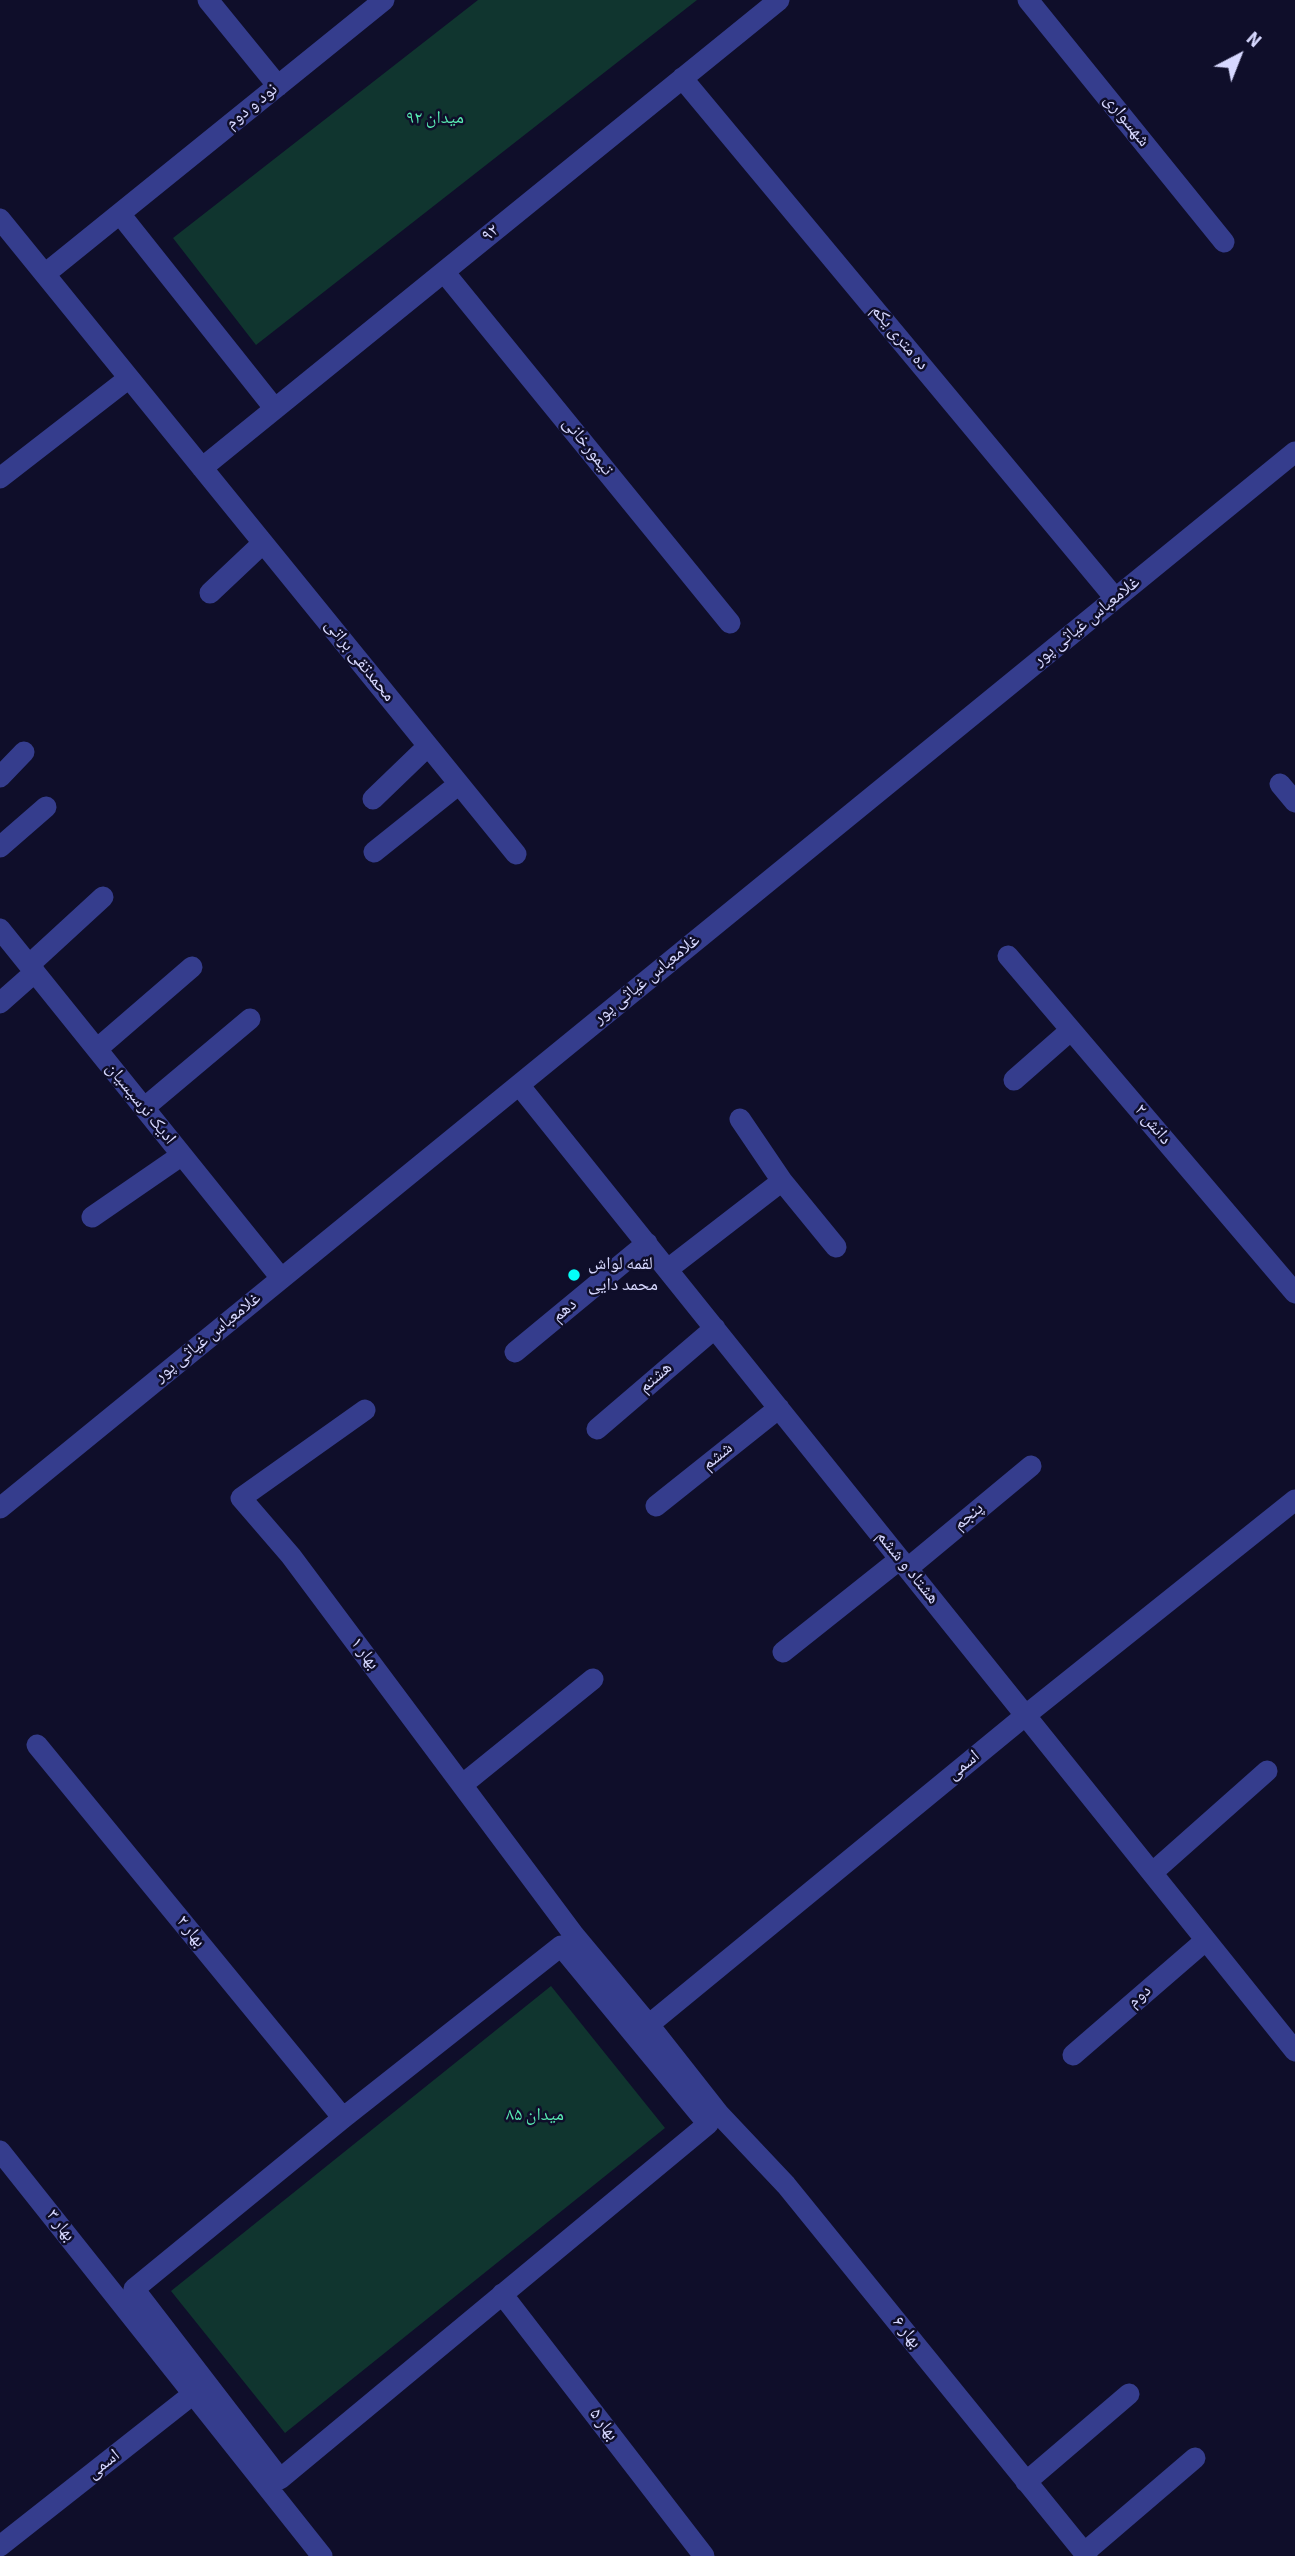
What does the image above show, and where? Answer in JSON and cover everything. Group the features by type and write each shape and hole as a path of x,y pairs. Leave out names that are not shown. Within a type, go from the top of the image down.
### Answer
{"street":[{"path":"208,0 278,86"},
{"name":"نود و دوم","path":"45,274 384,0"},
{"name":"۹۲","path":"202,468 779,0"},
{"name":"شهسواری","path":"1028,0 1224,242"},
{"name":"ده متری یکم","path":"682,78 1115,598"},
{"path":"120,214 275,409"},
{"path":"0,219 202,468"},
{"name":"تیمورخانی","path":"444,272 730,623"},
{"path":"0,478 129,377"},
{"name":"غلامعباس غیاثی پور","path":"0,1508 1295,452"},
{"name":"محمدتقی براتی","path":"202,468 516,854"},
{"path":"209,593 263,543"},
{"path":"373,799 428,746"},
{"path":"0,777 24,752"},
{"path":"374,852 459,784"},
{"path":"1280,784 1295,802"},
{"path":"0,847 46,807"},
{"path":"0,1003 103,897"},
{"name":"ادیک نرسیسیان","path":"0,929 281,1279"},
{"name":"دانش ۲","path":"1008,956 1295,1293"},
{"path":"97,1049 192,967"},
{"path":"144,1108 250,1019"},
{"path":"1014,1080 1071,1030"},
{"name":"هشتاد و ششم","path":"519,1085 1295,2051"},
{"path":"740,1119 782,1181 836,1247"},
{"path":"92,1217 181,1155"},
{"path":"668,1269 782,1181"},
{"name":"دهم","path":"515,1352 647,1243"},
{"name":"هشتم","path":"597,1429 715,1328"},
{"name":"ششم","path":"656,1506 779,1408"},
{"name":"بهار ۱","path":"365,1410 241,1498 291,1556 642,2030"},
{"name":"پنجم","path":"783,1652 904,1564 1031,1466"},
{"name":"اسمی","path":"642,2030 1026,1715 1295,1500"},
{"path":"462,1785 593,1679"},
{"name":"بهار ۲","path":"37,1745 343,2118"},
{"path":"1152,1873 1267,1771"},
{"name":"دوم","path":"1073,2055 1206,1940"},
{"path":"200,2389 280,2479 708,2124 642,2030 561,1946 343,2118 134,2289 200,2389 268,2488 323,2556"},
{"name":"بهار ۶","path":"642,2030 786,2185 1085,2555"},
{"name":"بهار ۳","path":"0,2151 119,2301 200,2389"},
{"name":"بهار ۵","path":"502,2294 704,2556"},
{"name":"اسمی","path":"0,2546 200,2389"},
{"path":"1026,2482 1129,2394"},
{"path":"1085,2555 1195,2458"}],"green space":[{"name":"میدان ۹۲","path":"478,0 697,0 256,345 173,238"},
{"name":"میدان ۸۵","path":"551,1986 665,2128 285,2433 171,2291"}],"place":[{"name":"لقمه لواش محمد دايى","path":"574,1275"}]}
